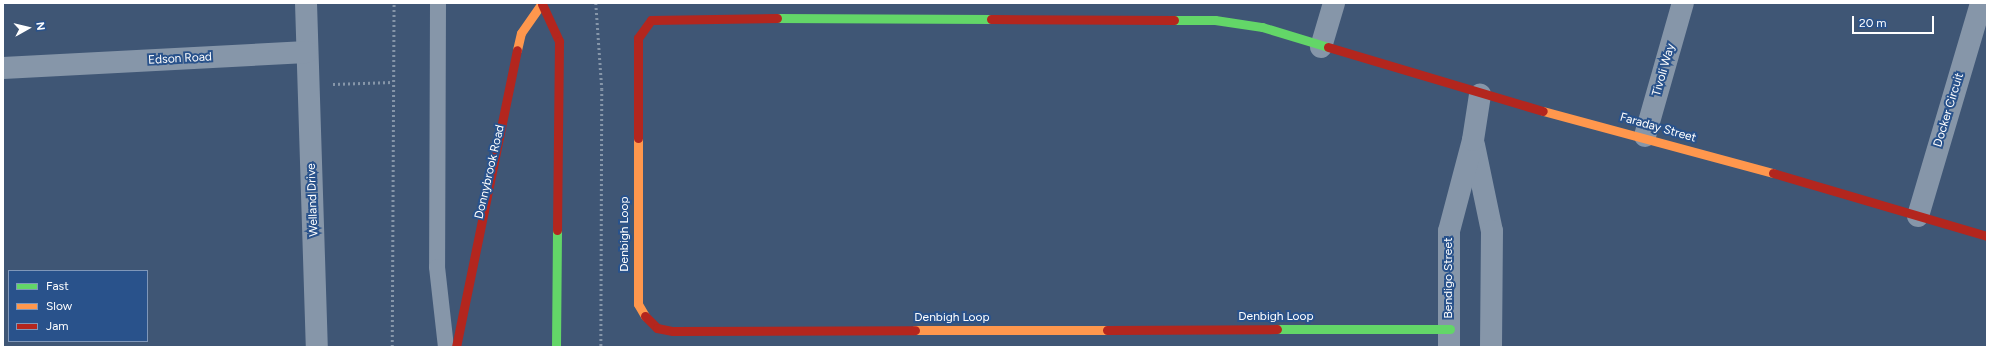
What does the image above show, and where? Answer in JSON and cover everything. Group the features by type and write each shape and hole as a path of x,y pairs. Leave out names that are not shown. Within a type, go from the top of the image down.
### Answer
{"street":[{"path":"306,3 308,52"},
{"path":"1321,46 1334,3"},
{"name":"Tivoli Way","path":"1645,136 1683,3"},
{"name":"Docker Circuit","path":"1918,216 1981,3"},
{"name":"Donnybrook Road","path":"456,347 475,241 521,33 542,4 559,41 556,347"},
{"name":"Denbigh Loop","path":"1321,46 1262,27 1163,17 651,20 638,38 638,304 646,319 657,328 673,331 1449,338"},
{"name":"Faraday Street","path":"1321,46 1480,94 1645,136 1987,236"},
{"name":"Edson Road","path":"3,68 308,52"},
{"name":"Welland Drive","path":"308,52 317,347"},
{"name":"Bendigo Street","path":"1449,338 1449,231 1473,140 1480,94"},
{"name":"Bendigo Street","path":"1473,140 1492,230 1491,347"}],"lane":[{"path":"438,3 437,267 446,347"}],"path":[{"path":"392,347 394,3"},
{"path":"596,3 602,89 601,347"}],"traffic: fast":[{"path":"777,18 991,19"},
{"path":"1174,20 1215,20 1262,27 1328,47"},
{"path":"556,347 557,230"},
{"path":"1277,329 1450,329"}],"traffic: slow":[{"path":"517,50 521,33 542,3"},
{"path":"1543,111 1773,173"},
{"path":"638,138 638,304 645,316"},
{"path":"915,330 1107,330"}],"traffic: jam":[{"path":"542,4 559,41 557,230"},
{"path":"638,138 638,38 651,20 777,18"},
{"path":"991,19 1174,20"},
{"path":"1328,47 1543,111"},
{"path":"456,347 517,50"},
{"path":"1773,173 1987,236"},
{"path":"645,316 657,328 673,331 915,330"},
{"path":"1107,330 1277,329"}]}
